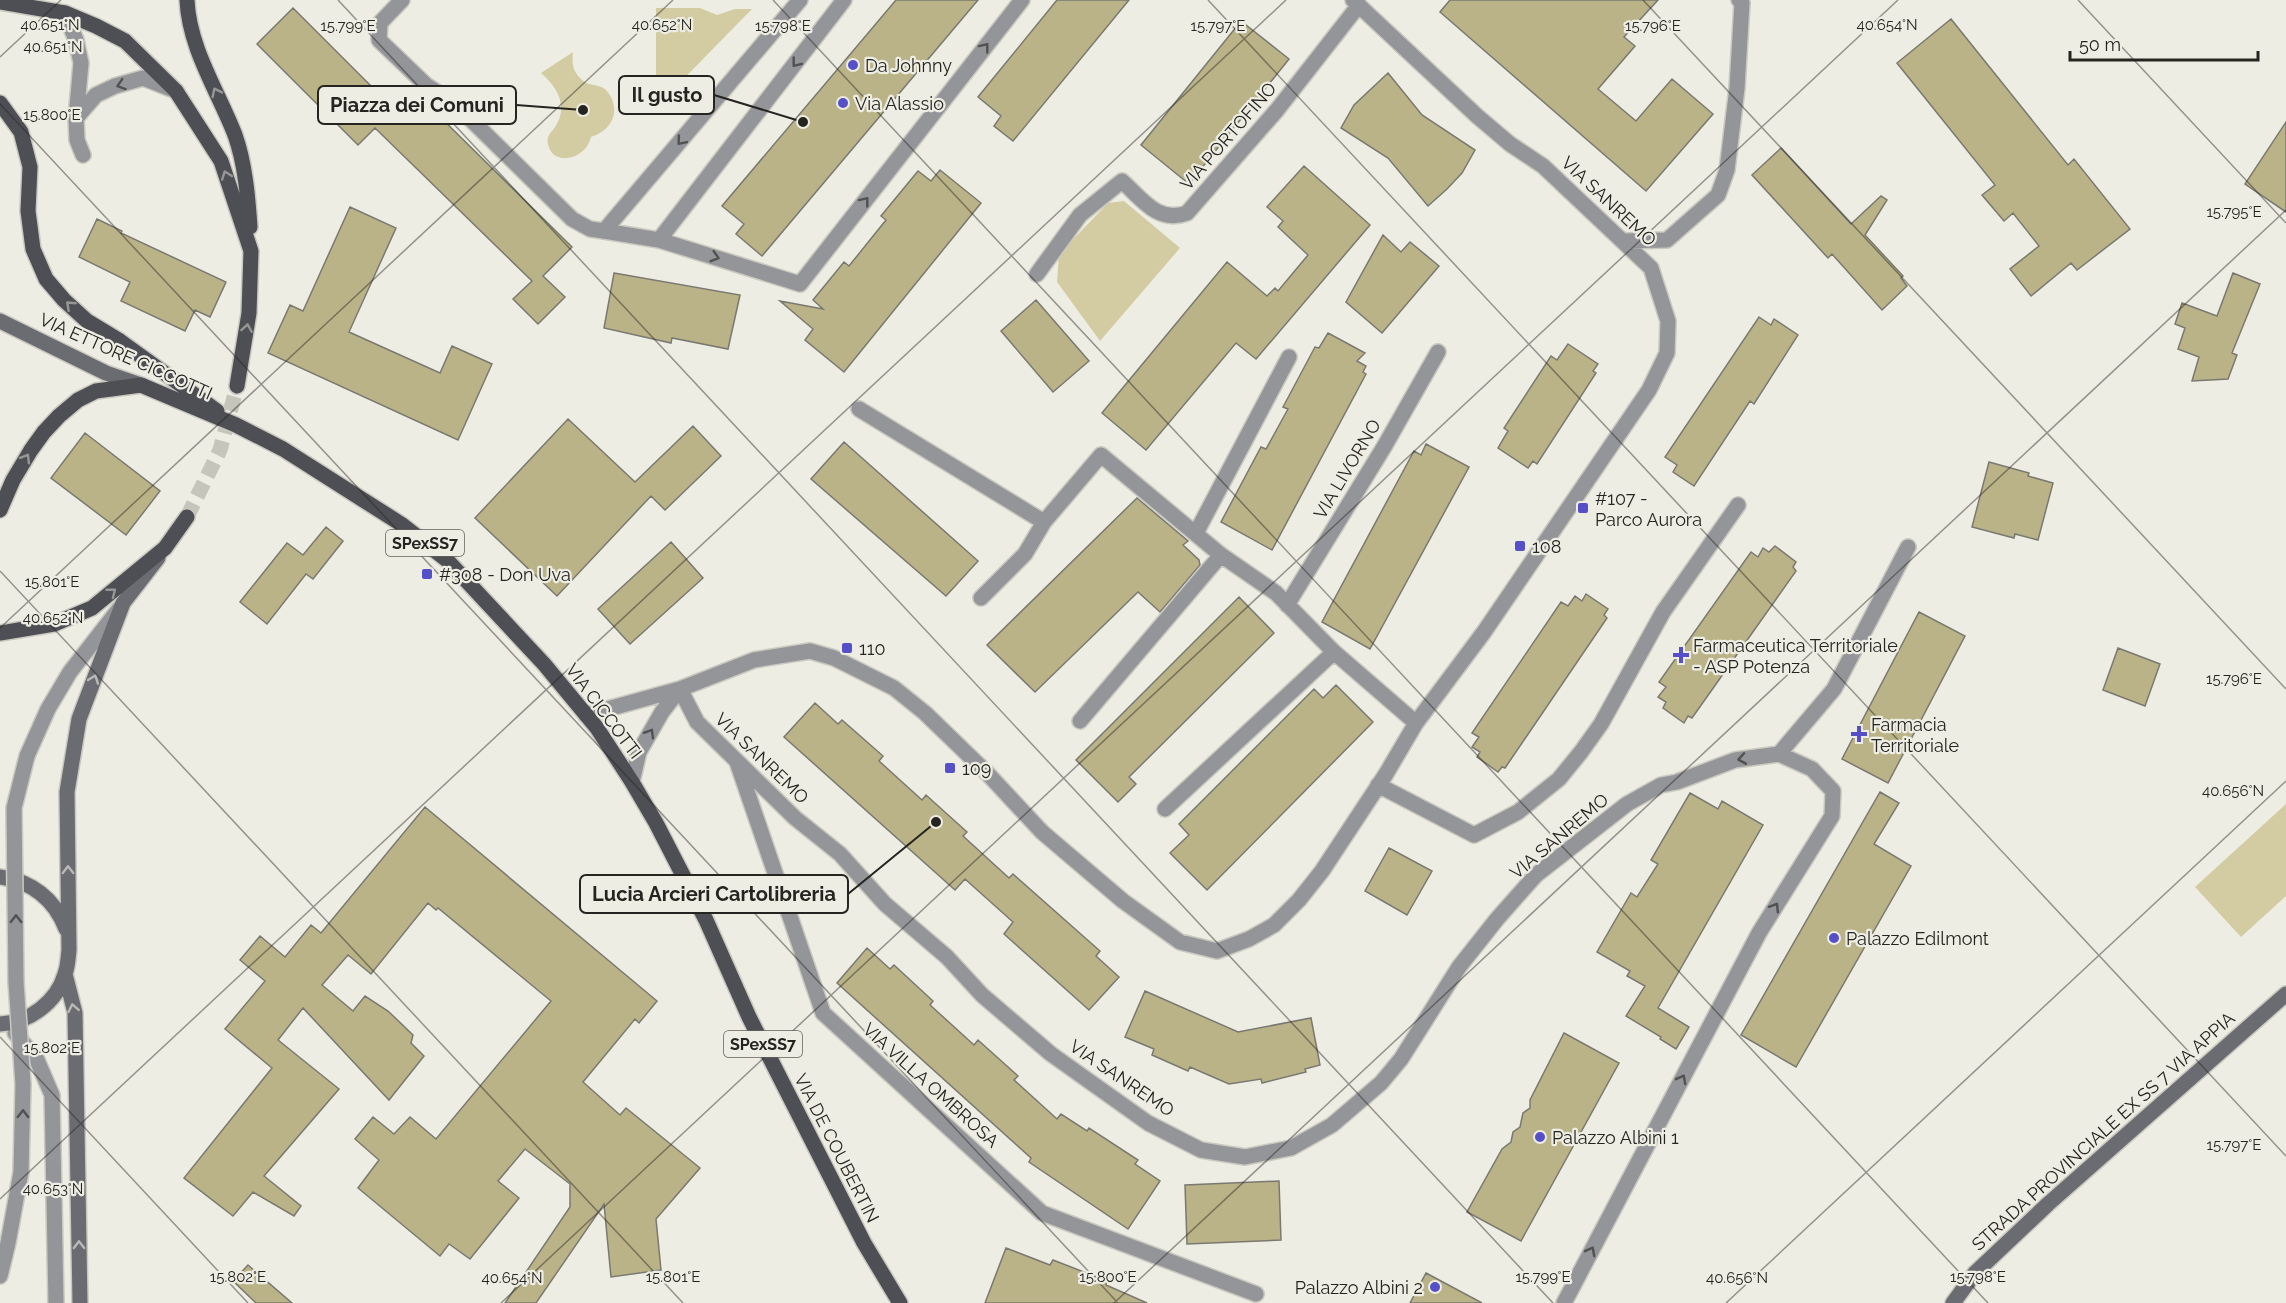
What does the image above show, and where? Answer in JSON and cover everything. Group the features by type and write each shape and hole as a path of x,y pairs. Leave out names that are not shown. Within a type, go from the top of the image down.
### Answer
{"main road":[{"path":"187,0 188,15 202,63 236,138 248,196 251,250 249,313 237,386"},
{"path":"0,2 32,3 96,26 125,41 176,91 221,161 251,250"},
{"path":"2,106 21,132 30,167 28,211 33,249 46,279 87,321 120,340 236,425"},
{"name":"VIA ETTORE CICCOTTI","path":"0,321 106,373 236,425"},
{"path":"0,510 13,480 31,450 59,416 78,400 96,391 141,386"},
{"name":"VIA CICCOTTI","path":"236,425 283,449 401,524 447,560 544,664 586,715 632,782"},
{"path":"4,1024 29,1017 40,1010 59,988 65,974 69,950 67,792 79,719 123,603 187,517"},
{"path":"0,633 54,624 92,608 165,548"},
{"name":"VIA DE COUBERTIN","path":"632,782 706,920 749,1017 864,1243 900,1303"},
{"path":"0,877 18,880 34,888 51,902 62,918 69,950"},
{"path":"65,974 75,1013 80,1303"},
{"name":"STRADA PROVINCIALE EX SS 7 VIA APPIA","path":"1953,1303 1975,1273 2048,1204 2286,994"}],"street":[{"path":"402,0 380,23 379,40 426,85 454,103 572,219 590,229 659,240 801,284 1022,0"},
{"path":"604,231 800,0"},
{"path":"659,240 844,0"},
{"path":"1624,241 1667,240 1718,195 1727,170 1737,88 1742,3 1739,0"},
{"name":"VIA SANREMO","path":"586,715 680,689 754,660 810,651 834,658 894,688 925,713 987,772 1042,831 1123,901 1180,942 1217,951 1249,939 1274,926 1322,871 1416,723 1457,671 1556,530 1649,390 1667,352 1668,321 1651,268 1544,166 1510,144 1477,116 1356,2"},
{"name":"VIA PORTOFINO","path":"1037,274 1080,215 1122,181 1158,214 1176,217 1187,213 1277,110 1356,2"},
{"path":"65,14 76,40 81,63 76,118 77,140 83,155"},
{"path":"76,118 96,95 115,86 143,78 176,91"},
{"name":"VIA LIVORNO","path":"1287,605 1384,447 1438,352"},
{"path":"1196,533 1288,357"},
{"path":"859,409 1044,522"},
{"path":"981,598 1025,554 1044,522 1101,455 1221,555 1276,593 1334,652 1416,723"},
{"path":"1378,785 1474,835 1518,812 1559,779 1602,724 1663,612 1738,505"},
{"path":"1564,1303 1759,933 1832,816 1833,791 1812,769 1779,754 1834,689 1908,547"},
{"path":"1080,721 1221,555"},
{"path":"0,1276 21,1172 23,1084 16,982 14,808 27,756 48,709 70,672 123,603"},
{"path":"1165,809 1334,652"},
{"path":"632,782 639,752 662,712 680,689"},
{"name":"VIA SANREMO","path":"680,689 697,722 795,818 840,854 885,904 946,957 982,995 1051,1054 1148,1123 1201,1150 1245,1157 1291,1148 1332,1125 1381,1083 1401,1059 1460,968 1497,919 1536,876 1627,804 1661,785 1677,782 1735,760 1779,754"},
{"name":"VIA VILLA OMBROSA","path":"736,759 823,1013 1042,1213 1256,1294"},
{"path":"4,1024 37,1060 52,1095 56,1303"}],"shaded area":[{"path":"656,8 700,8 717,15 735,9 752,9 656,107"},
{"path":"573,52 573,66 577,75 585,82 605,90 611,97 614,110 608,127 591,137 583,151 569,158 562,158 551,151 548,141 559,119 561,104 552,84 541,73"},
{"path":"1124,201 1180,248 1100,341 1057,282 1059,254 1108,203"},
{"path":"2286,804 2286,896 2241,937 2195,887"}],"building":[{"name":"Via Alassio","path":"896,0 978,0 762,256 736,234 744,224 722,206"},
{"path":"1057,0 1129,0 1013,141 994,126 1001,116 978,97"},
{"path":"1450,0 1658,0 1624,37 1635,46 1598,89 1636,121 1672,79 1713,114 1646,191 1440,12"},
{"path":"293,8 409,124 428,105 572,247 543,276 565,297 538,324 513,299 532,281 375,128 358,145 257,44"},
{"path":"1951,19 2068,165 2074,159 2130,229 2077,270 2071,263 2031,296 2010,269 2039,246 2013,213 2004,221 1982,195 1995,185 1897,63"},
{"path":"1241,21 1289,59 1189,184 1141,145"},
{"path":"1388,73 1422,115 1475,150 1462,173 1428,206 1388,158 1341,128 1354,105"},
{"path":"2286,122 2286,212 2245,184"},
{"path":"1781,148 1851,224 1881,196 1887,200 1865,235 1903,276 1901,278 1907,286 1882,310 1832,254 1828,258 1752,175"},
{"path":"1304,166 1370,225 1256,359 1236,343 1146,450 1102,413 1227,262 1267,296 1275,288 1278,291 1308,255 1278,227 1283,221 1267,207"},
{"path":"940,170 981,203 844,372 805,340 813,329 780,301 823,309 813,300 844,262 849,266 886,220 881,216 918,171 931,181"},
{"path":"350,207 396,228 349,332 440,373 452,346 492,364 458,440 268,353 290,305 303,311"},
{"path":"97,219 122,231 121,233 226,282 210,317 195,310 185,331 121,301 130,282 79,257"},
{"path":"1383,235 1401,252 1410,242 1439,266 1382,333 1346,302"},
{"path":"614,273 740,295 728,349 672,338 671,343 604,328"},
{"path":"2233,273 2260,284 2232,353 2237,355 2228,379 2192,381 2199,357 2178,349 2185,328 2175,324 2182,303 2217,316"},
{"path":"1036,300 1089,361 1053,392 1001,331"},
{"path":"1759,317 1771,325 1774,319 1798,335 1754,404 1750,401 1694,486 1673,472 1677,465 1665,457"},
{"path":"1328,333 1365,353 1357,361 1366,366 1363,372 1366,374 1272,550 1221,522 1261,447 1266,449 1288,409 1283,407 1315,347 1319,348"},
{"path":"1568,344 1598,364 1593,371 1596,373 1537,464 1533,461 1528,468 1498,448 1508,431 1504,428 1551,356 1557,360"},
{"path":"568,419 635,482 693,426 721,456 665,510 651,496 557,596 475,518"},
{"path":"85,433 160,491 126,535 51,478"},
{"path":"844,442 978,561 946,596 811,479"},
{"path":"1426,444 1469,467 1370,649 1322,622 1414,451 1421,455"},
{"path":"1989,462 2029,473 2028,476 2053,483 2038,540 2015,534 2014,538 1972,527"},
{"path":"1137,498 1188,541 1183,545 1199,560 1200,565 1160,612 1138,592 1035,692 987,645"},
{"path":"326,527 343,541 313,579 306,574 267,624 240,602 287,543 303,555"},
{"path":"671,542 703,578 630,644 598,609"},
{"path":"1775,546 1796,562 1793,567 1796,571 1692,718 1688,716 1684,723 1663,708 1666,702 1658,697 1666,687 1659,682 1751,552 1758,557 1763,548 1769,552"},
{"path":"1586,594 1608,609 1604,615 1607,618 1505,768 1502,767 1498,772 1477,757 1480,752 1472,747 1479,737 1472,733 1561,602 1568,606 1575,596 1582,601"},
{"path":"1239,597 1274,633 1129,777 1136,784 1118,802 1076,760"},
{"path":"1919,612 1965,636 1888,783 1842,759"},
{"path":"2118,648 2160,664 2145,706 2103,690"},
{"path":"1336,685 1373,722 1207,890 1170,853 1189,835 1179,824 1314,689 1323,698"},
{"path":"815,703 838,724 842,720 883,756 879,761 922,800 926,795 967,832 963,836 1009,878 1013,874 1100,951 1096,956 1119,977 1089,1010 1004,934 1013,922 965,879 955,890 784,737"},
{"name":"Palazzo Edilmont","path":"1880,792 1899,803 1874,844 1911,866 1796,1067 1741,1035"},
{"path":"1690,793 1718,809 1722,801 1763,825 1658,1008 1689,1027 1676,1049 1626,1016 1645,986 1627,976 1630,971 1597,952 1631,893 1637,897 1658,864 1651,860"},
{"path":"425,807 657,1001 639,1023 635,1019 583,1082 620,1115 626,1108 700,1168 656,1219 661,1270 611,1277 604,1204 536,1303 505,1303 570,1207 570,1184 525,1149 498,1181 519,1198 470,1259 449,1244 440,1256 358,1188 379,1160 355,1139 373,1117 394,1134 410,1117 436,1139 551,1001 438,908 436,910 428,903 371,974 348,955 322,985 353,1011 365,996 388,1011 413,1035 411,1043 424,1056 389,1100 303,1008 278,1040 339,1089 264,1176 301,1206 294,1216 253,1192 233,1216 184,1178 272,1068 225,1029 265,981 240,960 260,936 285,957 311,925 321,933"},
{"path":"1389,848 1432,871 1407,915 1365,891"},
{"path":"867,948 890,969 894,965 933,1001 930,1005 974,1045 978,1040 1018,1076 1014,1080 1057,1119 1061,1114 1087,1131 1089,1128 1138,1160 1135,1164 1160,1181 1128,1229 1029,1162 1031,1158 837,983"},
{"path":"1145,991 1238,1032 1311,1018 1320,1065 1305,1069 1306,1072 1262,1083 1261,1079 1229,1084 1190,1067 1188,1071 1152,1055 1154,1049 1125,1037"},
{"name":"Palazzo Albini 1","path":"1564,1033 1619,1063 1521,1241 1467,1212 1502,1149 1511,1142 1513,1132 1520,1127 1523,1113 1530,1108 1530,1100"},
{"path":"1279,1181 1281,1240 1187,1244 1185,1185"},
{"path":"1006,1248 1050,1265 1053,1260 1107,1281 1106,1285 1147,1303 985,1303"},
{"path":"248,1265 292,1303 256,1303 233,1281"},
{"name":"Palazzo Albini 2","path":"1426,1273 1482,1303 1410,1303"}],"tunnel":[{"path":"187,517 220,450 237,386"}],"place":[{"name":"Da Johnny","path":"853,65"},
{"name":"Via Alassio","path":"843,103"},
{"name":"Piazza dei Comuni","path":"583,110"},
{"name":"Il gusto","path":"803,122"},
{"name":"#107 - Parco Aurora","path":"1583,508"},
{"name":"108","path":"1520,546"},
{"name":"#308 - Don Uva","path":"427,574"},
{"name":"110","path":"847,648"},
{"name":"Farmaceutica Territoriale - ASP Potenza","path":"1681,655"},
{"name":"Farmacia Territoriale","path":"1859,734"},
{"name":"109","path":"950,768"},
{"name":"Lucia Arcieri Cartolibreria","path":"936,822"},
{"name":"Palazzo Edilmont","path":"1834,938"},
{"name":"Palazzo Albini 1","path":"1540,1137"},
{"name":"Palazzo Albini 2","path":"1435,1287"}]}
